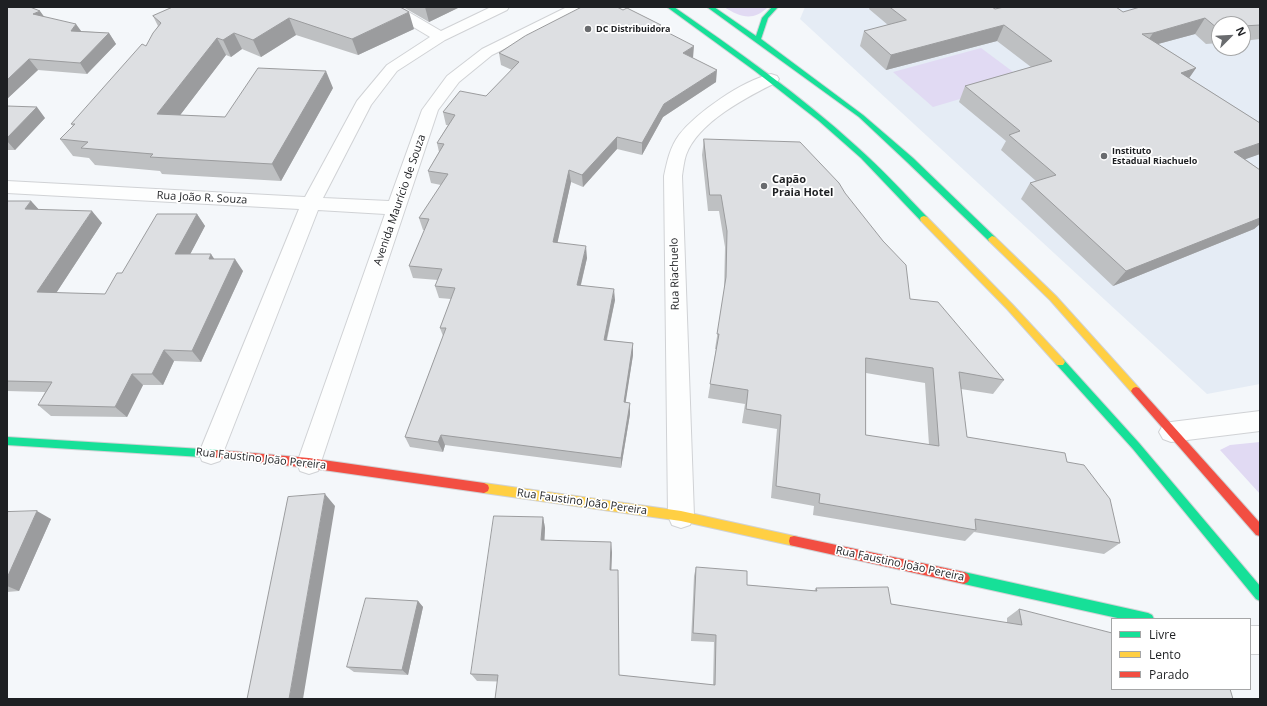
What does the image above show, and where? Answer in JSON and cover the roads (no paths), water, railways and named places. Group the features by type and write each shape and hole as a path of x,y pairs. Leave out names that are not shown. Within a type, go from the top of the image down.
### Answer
{"main road":[{"path":"670,7 738,54 771,79 843,138 874,167 1010,307 1136,446 1260,595"},
{"path":"710,7 758,40 861,116 910,160 1053,298 1260,531"},
{"path":"758,40 765,18 775,7"},
{"name":"Rua Faustino João Pereira","path":"7,441 211,453 309,463 681,516 1143,618"}],"street":[{"path":"390,7 440,37"},
{"path":"211,453 311,203 363,104 392,68 440,37 502,7"},
{"name":"Avenida Maurício de Souza","path":"309,463 430,110 453,78 487,52 578,7"},
{"name":"Rua Riachuelo","path":"681,516 673,176 677,155 685,138 699,124 734,97 771,79"},
{"name":"Rua João R. Souza","path":"7,187 397,208"},
{"path":"1171,432 1260,421"}],"place":[{"name":"DC Distribuidora","path":"588,29"},
{"name":"Instituto Estadual Riachuelo","path":"1104,156"},
{"name":"Capão Praia Hotel","path":"764,186"}]}
